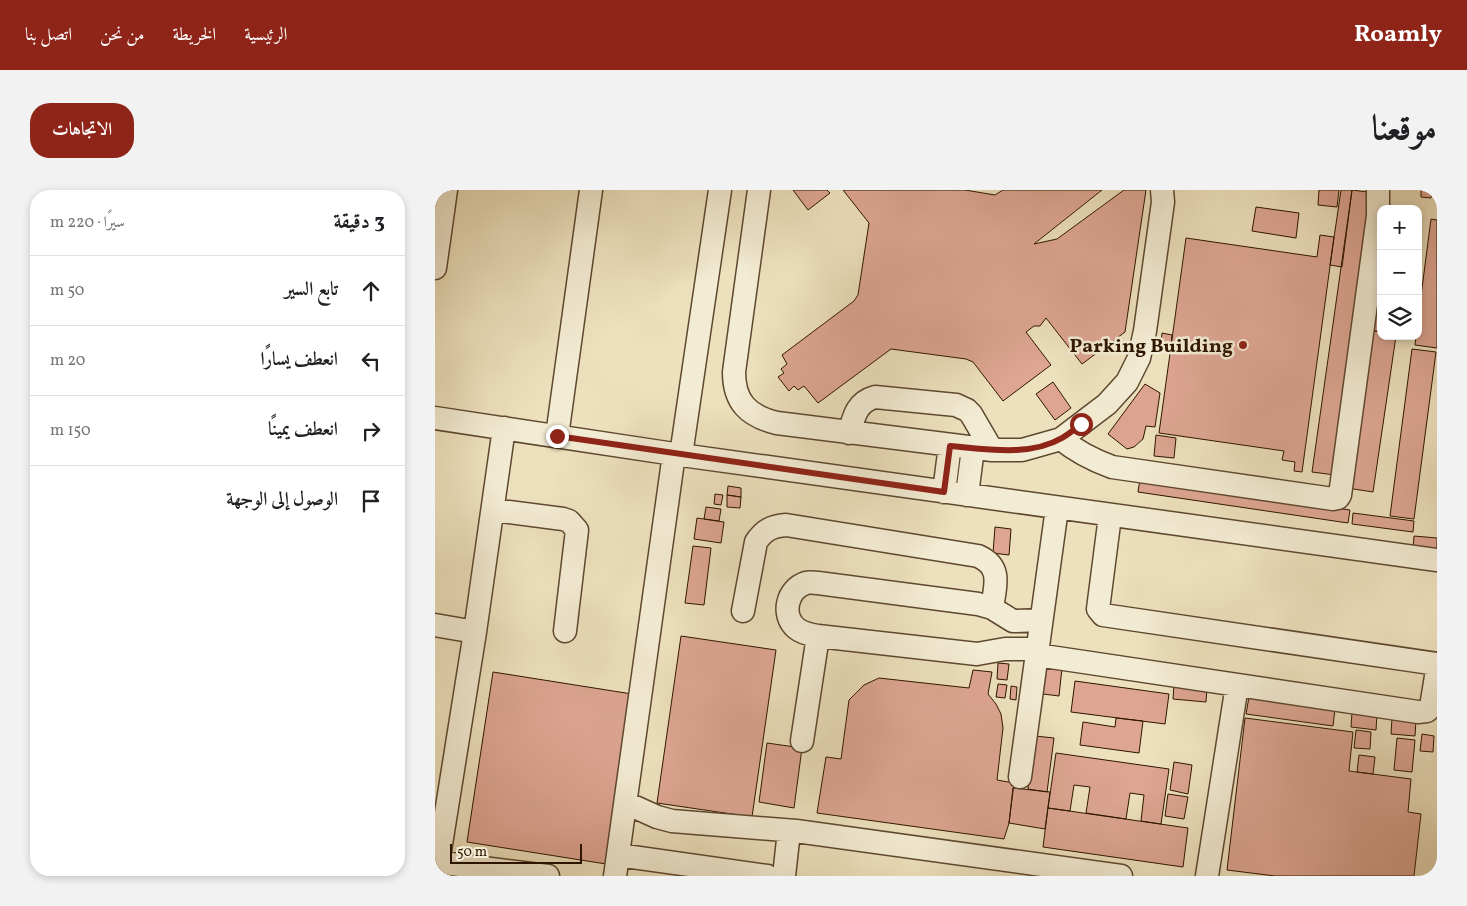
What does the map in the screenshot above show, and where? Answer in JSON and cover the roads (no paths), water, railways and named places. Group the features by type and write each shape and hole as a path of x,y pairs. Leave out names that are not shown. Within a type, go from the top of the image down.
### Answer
{"lane":[{"path":"557,436 591,190"},
{"path":"720,190 677,454 617,865 767,876"},
{"path":"759,190 735,357 734,386 739,400 749,412 762,419 849,433 950,446 1022,450 1061,438 1107,404 1127,382 1139,358 1145,332 1163,202 1163,190"},
{"path":"1061,438 1077,451 1094,461 1113,467 1333,500 1338,498 1377,226 1378,190"},
{"path":"435,268 441,204"},
{"path":"849,433 856,410 859,405 869,398 956,405 967,410 971,414 982,449 967,495"},
{"path":"435,418 1110,516 1437,560"},
{"path":"505,428 475,632 437,862 548,876"},
{"path":"944,492 950,446"},
{"path":"1020,777 1057,508"},
{"path":"493,510 563,519 569,521 577,530 565,631"},
{"path":"1110,516 1098,608 1103,615 1437,664"},
{"path":"743,611 756,542 768,528 786,525 978,556 986,559 996,572 1000,613 1007,634 1000,650"},
{"path":"1041,620 1017,621 1000,613 968,603 818,583 807,583 797,588 790,596 787,608 789,619 796,628 805,633 818,636 977,654 1000,650 1027,649 1237,685 1423,712 1427,711 1433,702 1437,670"},
{"path":"435,625 475,632"},
{"path":"802,741 818,636"},
{"path":"1207,876 1237,685"},
{"path":"626,803 657,817 672,821 789,830 1121,876"},
{"path":"784,876 789,830"}],"place":[{"name":"Parking Building","path":"1243,345"}]}
